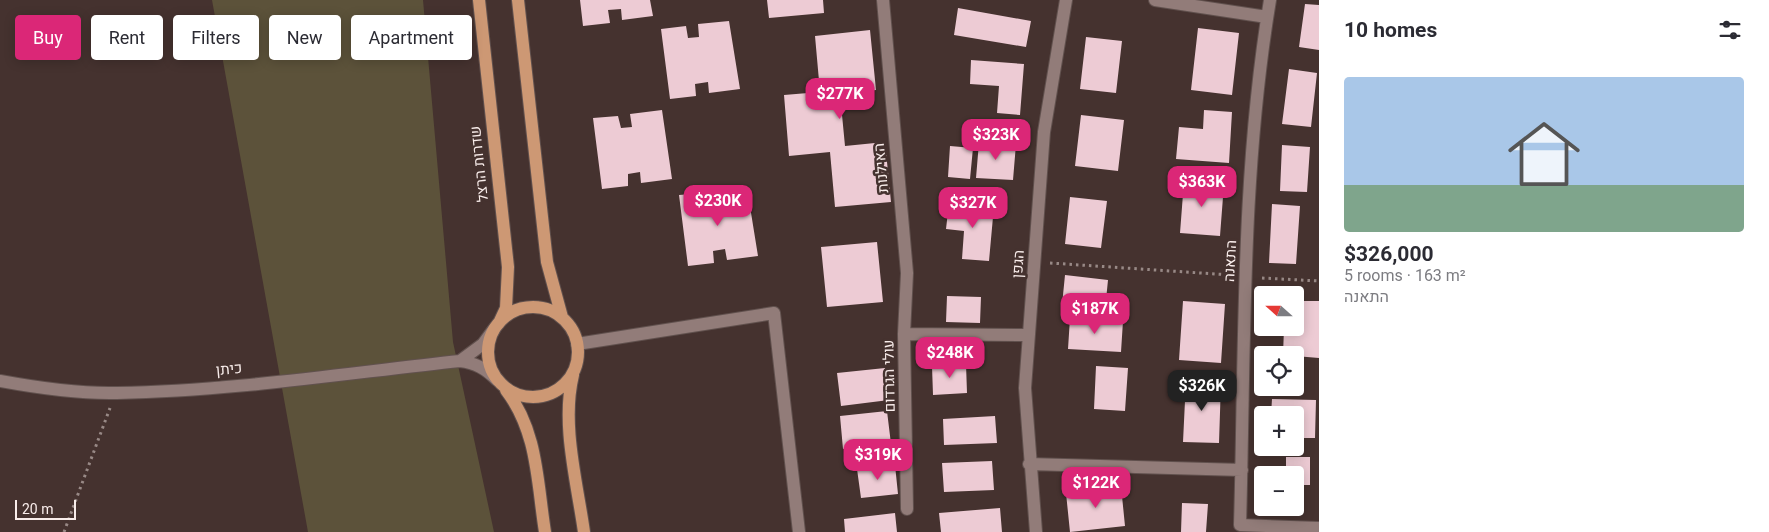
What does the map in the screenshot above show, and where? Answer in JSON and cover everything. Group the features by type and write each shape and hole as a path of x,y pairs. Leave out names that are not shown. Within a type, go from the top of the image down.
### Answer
{"main road":[{"name":"שדרות הרצל","path":"479,0 508,268 506,308 496,326"},
{"path":"518,0 547,262 562,317"},
{"path":"545,532 532,441 518,406 490,368 488,355 489,341 496,326 510,314 522,308 536,307 550,310 562,317 572,329 577,344 578,357 568,406 584,532"},
{"path":"500,383 515,394 529,397 543,396 556,391 567,382 574,370"}],"street":[{"name":"האילנות","path":"883,0 907,273"},
{"name":"הגפן","path":"1036,532 1029,464 1025,388 1044,132 1066,0"},
{"path":"1155,0 1268,17"},
{"name":"התאנה","path":"1270,0 1251,156 1245,276 1240,525 1319,528"},
{"name":"עולי הגרדום","path":"907,273 904,334 907,508"},
{"path":"577,344 774,313 799,532"},
{"name":"כיתן","path":"460,360 483,344 496,326"},
{"path":"904,334 1028,335"},
{"name":"כיתן","path":"0,381 37,388 116,393 225,386 460,360 474,363 487,370 500,383"},
{"path":"1029,464 1242,470"}],"path":[{"path":"1034,262 1319,281"},
{"path":"64,532 116,393"}],"shaded area":[{"path":"212,0 423,0 424,15 351,15 351,60 428,60 453,342 494,532 308,532 223,60 259,60 259,15 215,15"}],"building":[{"path":"580,0 650,0 653,16 622,20 621,9 608,10 610,23 583,26"},
{"path":"767,0 823,0 824,13 769,18"},
{"path":"1305,4 1319,5 1319,50 1299,47"},
{"path":"958,8 1031,21 1026,47 954,35"},
{"path":"729,21 740,89 709,93 708,82 695,84 696,96 670,99 661,29 686,26 688,38 699,37 698,24"},
{"path":"1198,28 1239,33 1232,95 1191,90"},
{"path":"870,30 876,90 840,94 845,146 885,142 891,202 835,207 830,152 789,156 784,95 820,92 815,36"},
{"path":"1086,37 1122,41 1116,93 1080,89"},
{"path":"971,60 1024,64 1020,115 997,113 999,86 970,84"},
{"path":"1289,69 1317,73 1311,127 1282,124"},
{"path":"662,110 672,179 641,183 640,172 628,174 628,186 602,189 593,118 618,116 621,128 632,127 630,114"},
{"path":"1204,110 1232,112 1229,163 1176,159 1179,127 1203,129"},
{"path":"1081,115 1124,120 1118,171 1075,166"},
{"path":"979,142 1016,144 1013,180 976,178"},
{"path":"1282,145 1310,147 1307,192 1280,191"},
{"path":"950,146 973,148 970,179 948,177"},
{"path":"1184,181 1224,184 1220,236 1180,233"},
{"path":"747,188 758,256 727,260 725,249 713,251 714,263 688,266 679,195 704,193 706,205 717,204 716,191"},
{"path":"1070,197 1107,201 1101,248 1065,244"},
{"path":"949,203 994,206 989,261 962,259 964,231 946,229"},
{"path":"1272,204 1300,206 1296,264 1269,263"},
{"path":"877,242 883,302 827,307 821,247"},
{"path":"1065,275 1108,280 1105,310 1062,305"},
{"path":"947,296 981,297 980,323 946,322"},
{"path":"1183,301 1225,304 1221,363 1179,360"},
{"path":"1304,301 1319,301 1319,358 1304,357 1304,346 1283,346 1284,336 1304,336"},
{"path":"1070,318 1123,321 1121,352 1068,349"},
{"path":"966,364 967,393 933,395 932,366"},
{"path":"1096,366 1128,368 1125,411 1094,409"},
{"path":"885,368 889,400 841,406 837,373"},
{"path":"1186,380 1221,382 1219,443 1183,442"},
{"path":"1272,399 1316,400 1315,438 1304,438 1304,406 1272,406"},
{"path":"887,411 891,444 843,449 840,416"},
{"path":"995,416 997,443 944,445 943,419"},
{"path":"1286,457 1310,457 1310,485 1304,485 1304,466 1286,466"},
{"path":"992,461 994,490 944,492 942,463"},
{"path":"895,465 898,494 861,498 857,469"},
{"path":"1121,486 1125,526 1070,532 1066,493"},
{"path":"1182,503 1208,504 1206,532 1181,532"},
{"path":"1000,508 1002,532 941,532 939,513"},
{"path":"895,513 897,532 845,532 844,519"}]}
